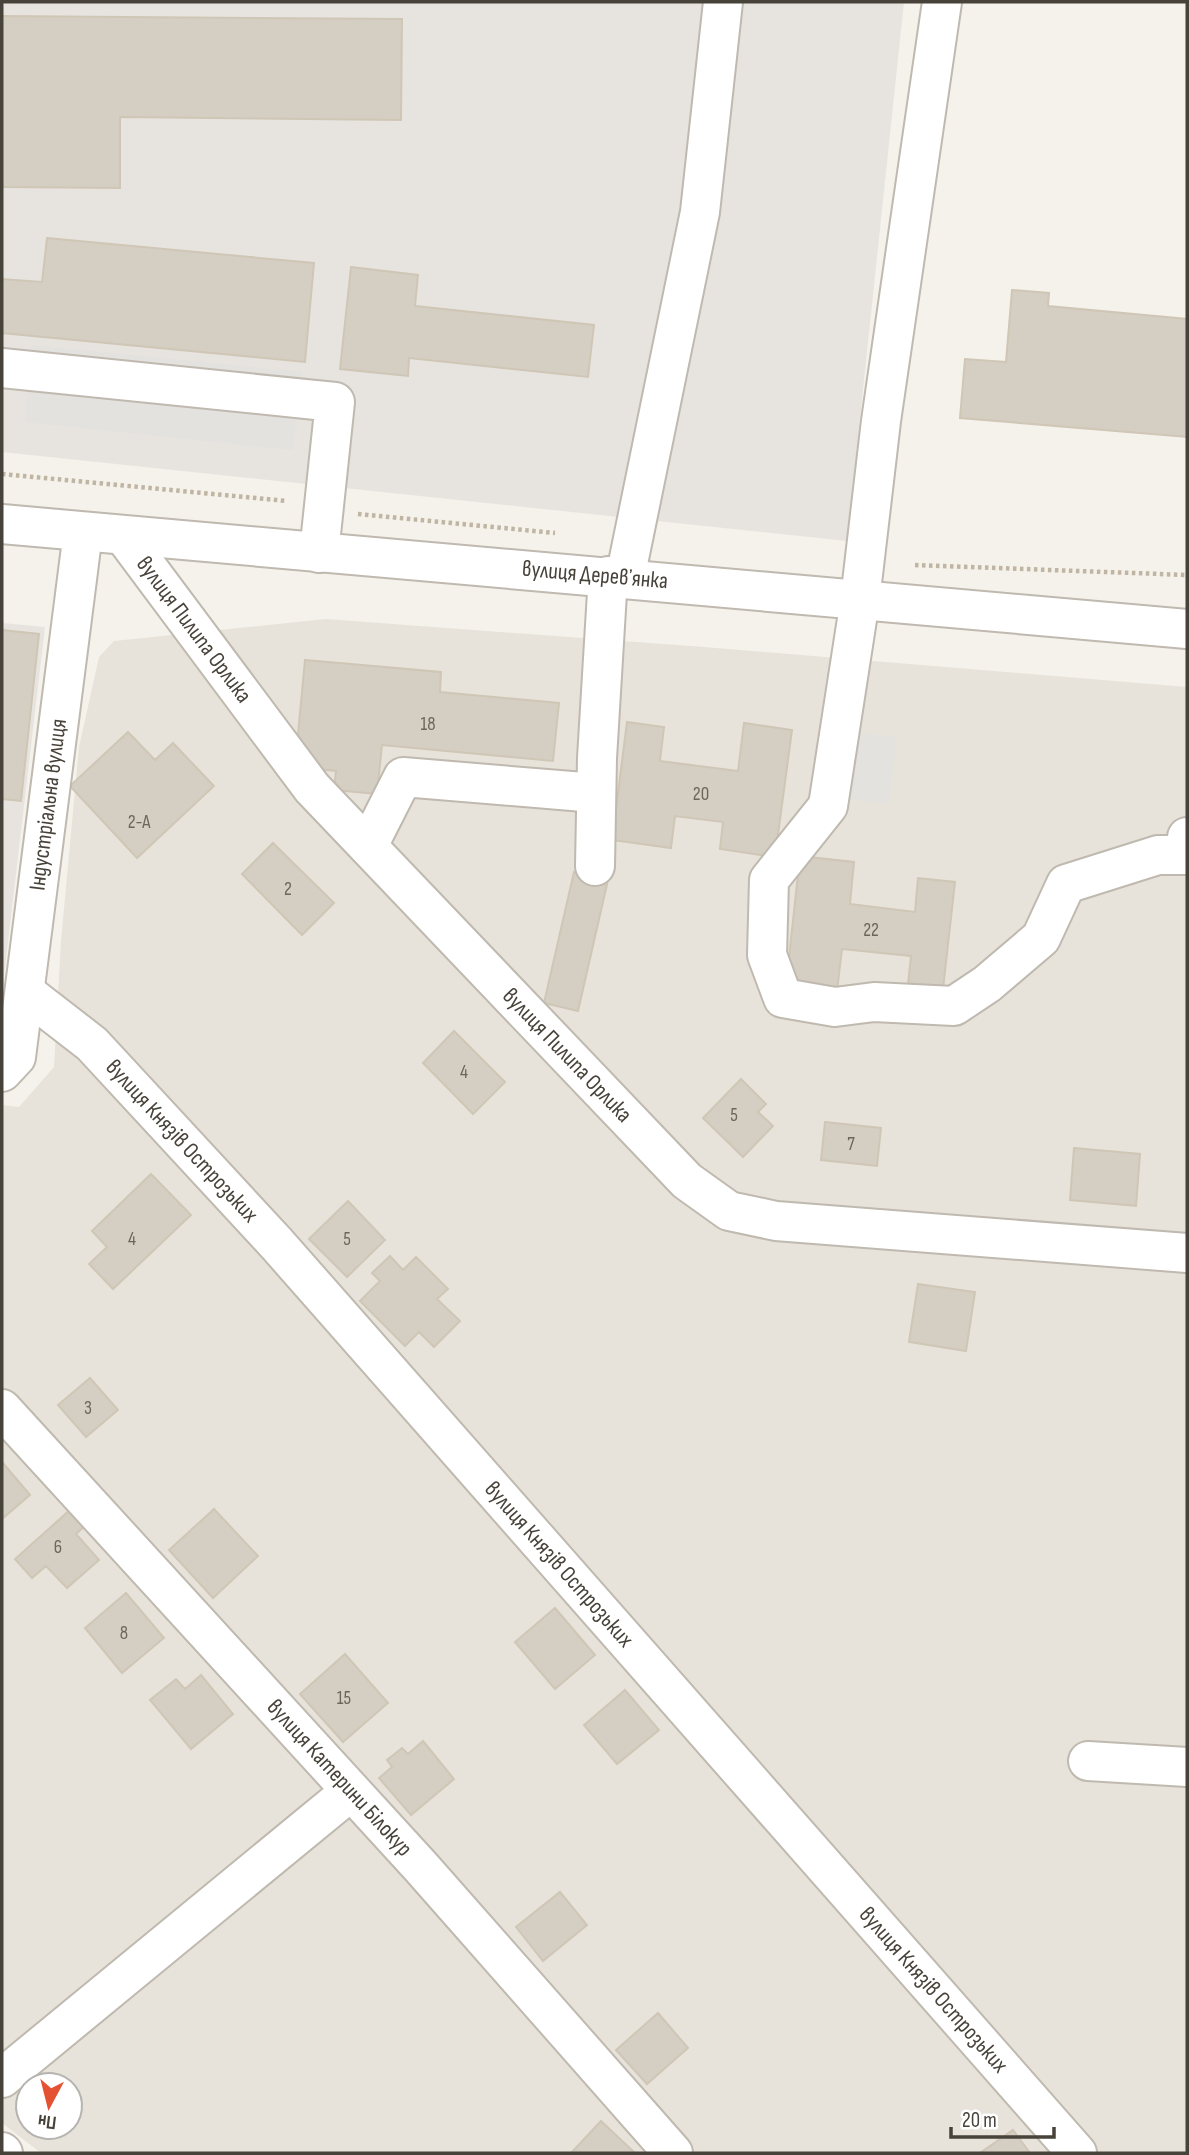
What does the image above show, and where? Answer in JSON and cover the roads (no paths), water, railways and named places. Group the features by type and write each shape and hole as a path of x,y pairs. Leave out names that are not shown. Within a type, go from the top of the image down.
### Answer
{"street":[{"path":"595,866 596,793 616,577 700,212 723,2"},
{"path":"942,2 881,421 841,766 828,806 769,880 767,955 783,998 835,1007 874,1002 954,1006 987,984 1041,938 1066,884 1158,855 1186,855 1187,837"},
{"path":"2,368 335,402 319,553"},
{"name":"вулиця Деревʼянка","path":"2,524 616,577 862,582 1187,629"},
{"name":"Індустріальна вулиця","path":"2,1072 16,1057 83,532"},
{"name":"вулиця Пилипа Орлика","path":"124,536 312,788 687,1181 729,1211 776,1221 1187,1252"},
{"path":"368,846 403,777 596,793"},
{"name":"вулиця Князів Острозьких","path":"25,992 92,1044 277,1244 1077,2153"},
{"name":"вулиця Катерини Білокур","path":"2,1409 430,1877 673,2153"},
{"path":"1088,1761 1187,1767"},
{"path":"2,2078 351,1791"}]}
